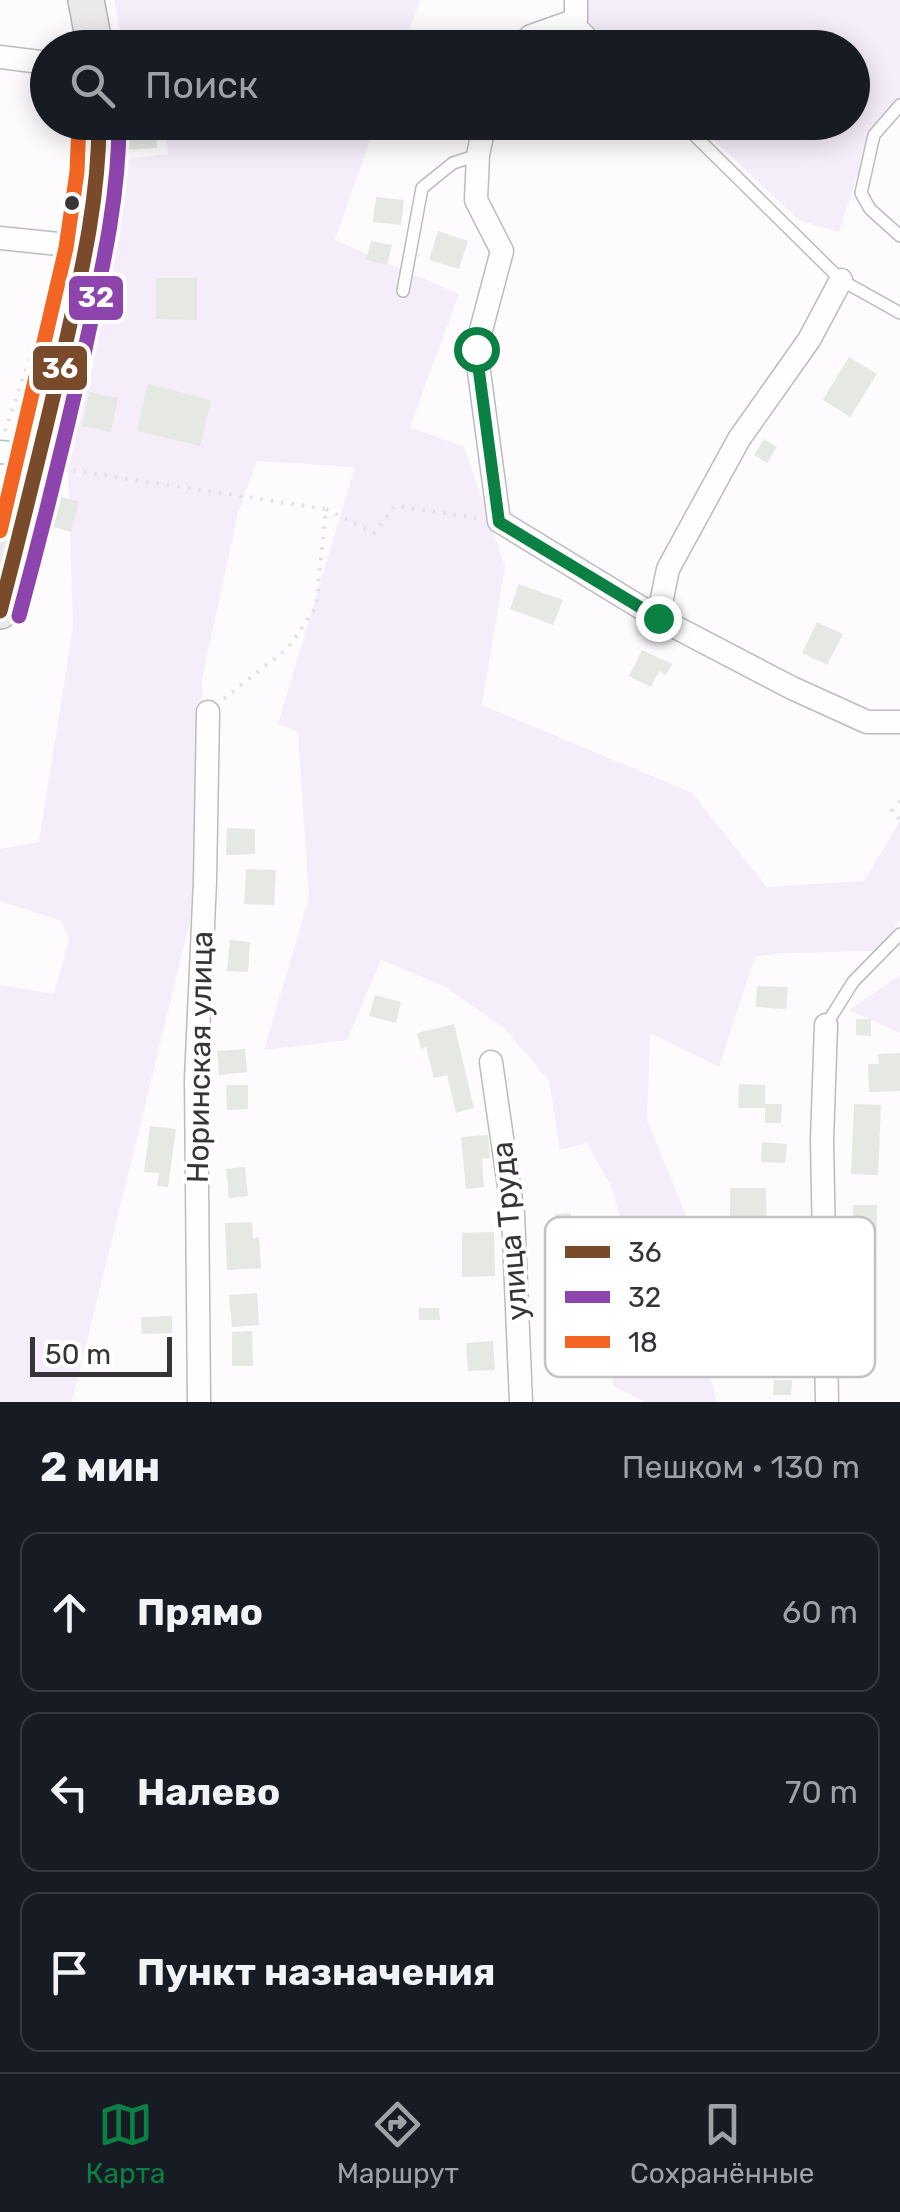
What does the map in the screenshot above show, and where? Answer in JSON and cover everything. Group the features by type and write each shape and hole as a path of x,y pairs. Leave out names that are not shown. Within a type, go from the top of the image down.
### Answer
{"main road":[{"path":"86,0 91,30"},
{"path":"0,611 39,461 87,247 100,140"}],"street":[{"path":"541,30 576,10"},
{"path":"0,57 30,61"},
{"path":"481,140 476,200 502,251 476,349 499,522 658,618 792,688 867,722 900,722"},
{"path":"0,238 87,247"},
{"path":"658,618 668,569 739,439 809,340 842,280"},
{"path":"0,449 39,461"},
{"name":"Норинская улица","path":"199,1402 196,1079 208,712"},
{"path":"823,1217 826,1025"},
{"name":"улица Труда","path":"492,1062 513,1214 521,1402"},
{"path":"827,1377 827,1402"}],"lane":[{"path":"900,105 874,134 861,193 870,209 900,236"},
{"path":"698,140 842,280 900,313"},
{"path":"403,291 422,188 452,163 478,154"},
{"path":"826,1025 853,982 900,934"}],"path":[{"path":"0,449 31,355"},
{"path":"39,461 326,509 374,533 395,506 499,522"},
{"path":"208,712 288,648 316,607 326,509"},
{"path":"900,800 892,811 900,820"}],"shaded area":[{"path":"114,0 420,0 409,30 120,30"},
{"path":"585,0 900,0 900,97 873,128 870,137 870,30 597,30 584,18"},
{"path":"167,140 370,140 335,240 459,294 410,427 464,447 505,566 482,705 692,793 767,887 864,881 900,821 900,919 881,951 755,957 719,1067 650,1033 647,1120 687,1217 620,1217 612,1188 587,1143 560,1150 549,1080 505,1029 444,986 381,960 347,1040 264,1050 309,898 298,732 278,724 355,467 257,461 238,513 202,679 203,869 72,1402 0,1402 0,985 54,994 69,940 61,921 0,901 0,849 39,842 73,627 68,468 106,168 125,159 168,154"},
{"path":"713,140 869,140 839,232 799,220"},
{"path":"900,975 900,1033 849,1010"},
{"path":"613,1377 710,1377 717,1402 644,1402 612,1385"}],"building":[{"path":"125,140 156,140 157,148 126,150"},
{"path":"376,197 404,200 401,225 373,222"},
{"path":"438,231 468,241 459,269 429,260"},
{"path":"371,241 392,245 387,265 366,260"},
{"path":"156,278 197,278 197,320 156,319"},
{"path":"849,357 877,374 850,417 823,400"},
{"path":"148,384 211,400 200,446 137,431"},
{"path":"89,392 118,398 111,432 82,426"},
{"path":"764,439 777,447 767,463 754,455"},
{"path":"59,496 79,502 71,532 50,526"},
{"path":"519,584 563,600 553,625 510,609"},
{"path":"817,622 843,634 827,665 802,653"},
{"path":"642,650 672,664 666,675 659,671 651,687 629,676"},
{"path":"227,828 255,829 255,854 226,855"},
{"path":"246,869 276,870 274,905 244,904"},
{"path":"230,940 250,942 248,972 227,971"},
{"path":"757,986 788,987 786,1009 756,1007"},
{"path":"375,995 401,1002 396,1023 369,1016"},
{"path":"856,1019 871,1019 871,1036 856,1035"},
{"path":"454,1024 474,1108 456,1113 447,1075 434,1078 426,1047 421,1049 417,1033"},
{"path":"245,1049 247,1072 219,1075 217,1051"},
{"path":"900,1053 900,1091 869,1092 868,1064 879,1064 878,1054"},
{"path":"739,1084 765,1085 765,1104 782,1104 781,1123 765,1123 765,1108 738,1108"},
{"path":"226,1085 248,1085 248,1109 227,1110"},
{"path":"854,1104 881,1105 878,1175 851,1174"},
{"path":"150,1126 176,1129 168,1187 157,1186 159,1173 144,1172"},
{"path":"488,1135 490,1158 482,1159 484,1187 466,1189 461,1137"},
{"path":"762,1142 787,1144 785,1163 761,1162"},
{"path":"245,1167 248,1196 229,1198 226,1169"},
{"path":"730,1188 766,1188 767,1217 730,1217"},
{"path":"853,1205 877,1205 876,1270 875,1217 853,1217"},
{"path":"252,1222 253,1238 259,1237 261,1268 227,1270 225,1223"},
{"path":"494,1232 495,1276 462,1277 462,1233"},
{"path":"257,1293 259,1325 232,1327 229,1295"},
{"path":"419,1308 439,1308 440,1320 419,1320"},
{"path":"172,1316 172,1333 142,1334 141,1317"},
{"path":"252,1331 253,1366 232,1366 232,1332"},
{"path":"493,1341 495,1370 468,1371 466,1343"},
{"path":"774,1380 792,1380 791,1395 773,1395"}],"transit line":[{"name":"18","path":"0,531 66,248 78,140"},
{"name":"36","path":"0,611 83,261 93,206 98,140"},
{"name":"32","path":"19,616 70,416 103,265 118,140"}],"route":[{"path":"476,349 499,522 658,618"}]}
